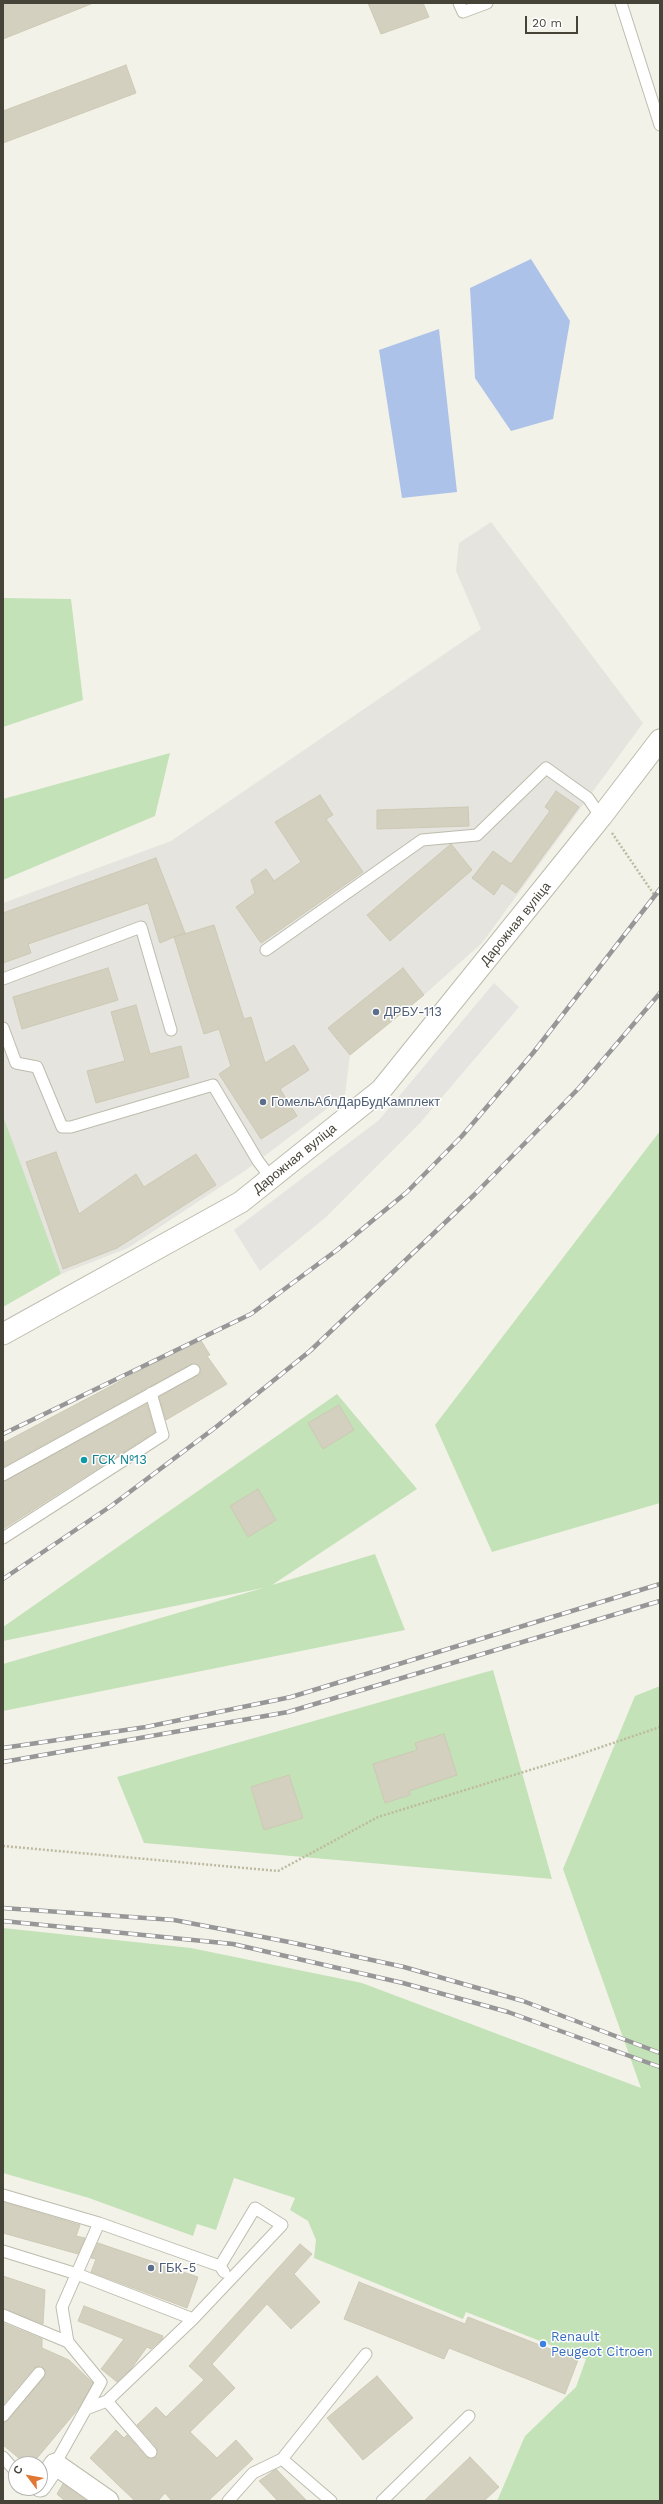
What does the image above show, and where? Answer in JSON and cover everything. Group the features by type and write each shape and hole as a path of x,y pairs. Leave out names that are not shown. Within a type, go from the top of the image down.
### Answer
{"street":[{"name":"Дарожная вуліца","path":"3,1334 241,1202 381,1090 601,818 660,740"},
{"path":"48,2473 55,2464 108,2501"}],"lane":[{"path":"459,3 463,12 486,3"},
{"path":"621,3 660,125"},
{"path":"266,950 422,840 477,836 546,768 588,798 601,818"},
{"path":"3,979 141,927 171,1030"},
{"path":"3,1028 16,1063 37,1067 62,1128 71,1127 213,1085 258,1161 271,1178"},
{"path":"3,1475 194,1370"},
{"path":"3,1538 163,1435 151,1393"},
{"path":"3,2194 99,2223 220,2266 229,2281"},
{"path":"86,2409 107,2401 193,2319 282,2225 254,2208 220,2266"},
{"path":"68,2342 62,2307 99,2223"},
{"path":"3,2251 77,2274 193,2319"},
{"path":"3,2316 68,2342 102,2382 55,2464"},
{"path":"233,2500 253,2473 282,2459 366,2354"},
{"path":"3,2416 39,2372"},
{"path":"107,2401 151,2452"},
{"path":"382,2501 469,2416"},
{"path":"282,2459 331,2501"}],"path":[{"path":"601,818 655,896 660,895"},
{"path":"3,1846 278,1871 378,1817 572,1757 660,1727"}],"shaded area":[{"path":"491,522 643,723 482,943 424,995 350,1055 345,1095 246,1170 128,1248 61,1274 3,1125 3,903 171,841 481,629 456,571 459,543"},
{"path":"494,983 519,1007 420,1123 325,1218 260,1271 234,1230 379,1120"}],"green space":[{"path":"3,598 71,599 83,700 3,727"},
{"path":"170,753 155,816 3,880 3,799"},
{"path":"3,1116 61,1274 3,1307"},
{"path":"660,1131 660,1503 492,1552 435,1425"},
{"path":"337,1394 417,1489 272,1585 375,1554 405,1630 3,1711 3,1664 263,1588 3,1641 3,1627"},
{"path":"493,1670 552,1879 144,1843 117,1777"},
{"path":"660,1686 660,2501 497,2501 525,2436 576,2387 586,2359 466,2312 463,2319 314,2258 316,2240 308,2221 290,2210 295,2198 234,2178 216,2230 197,2224 193,2236 89,2198 3,2173 3,1928 191,1948 362,1983 641,2088 563,1869 635,1696"}],"water":[{"path":"531,259 570,321 553,419 511,431 475,378 470,288"},
{"path":"439,329 457,492 402,498 379,350"}],"building":[{"path":"3,3 91,3 91,4 3,39"},
{"path":"368,3 423,3 429,17 381,34"},
{"path":"126,65 136,93 3,143 3,111"},
{"path":"556,791 579,807 516,893 502,883 494,895 472,878 493,851 511,864 550,811 545,807"},
{"path":"320,795 333,815 326,819 363,872 261,943 236,907 255,893 251,880 266,869 274,881 301,862 275,822"},
{"path":"468,807 469,826 377,829 377,810"},
{"path":"451,844 472,870 390,941 367,915"},
{"path":"156,858 185,933 160,943 148,903 28,944 31,953 3,963 3,913"},
{"path":"214,925 244,1019 251,1017 265,1063 294,1045 309,1070 280,1089 297,1116 261,1139 219,1074 231,1066 219,1029 204,1034 174,937"},
{"path":"108,968 118,1000 22,1029 13,997"},
{"name":"ДРБУ-113","path":"403,968 424,995 350,1055 328,1028"},
{"path":"136,1005 150,1054 181,1046 189,1077 96,1103 87,1071 125,1061 111,1012"},
{"path":"56,1152 79,1214 136,1174 144,1187 196,1154 216,1185 117,1248 63,1269 26,1162"},
{"path":"200,1339 210,1355 207,1356 227,1384 166,1420 159,1397 200,1374 200,1366 191,1364 3,1467 3,1443"},
{"name":"ГСК №13","path":"147,1404 155,1432 3,1529 3,1482"},
{"path":"339,1405 354,1430 323,1449 308,1423"},
{"path":"258,1489 276,1520 248,1537 230,1506"},
{"path":"444,1734 457,1775 409,1791 410,1795 385,1803 373,1764 417,1750 415,1743"},
{"path":"289,1775 303,1818 264,1830 251,1787"},
{"path":"3,2202 80,2225 76,2236 85,2238 78,2254 3,2233"},
{"path":"98,2243 198,2277 187,2308 91,2272 96,2259 91,2258"},
{"path":"300,2244 312,2254 294,2274 320,2302 291,2329 267,2304 212,2364 235,2388 190,2432 217,2458 236,2440 253,2459 208,2501 172,2501 165,2493 158,2501 135,2501 90,2458 116,2430 124,2438 127,2435 146,2457 152,2459 156,2457 157,2448 137,2425 156,2407 166,2417 204,2380 189,2366"},
{"path":"3,2276 45,2290 43,2324 3,2308"},
{"path":"359,2282 465,2324 468,2317 578,2360 565,2394 449,2348 444,2359 344,2319"},
{"path":"84,2306 163,2336 162,2339 151,2349 147,2347 131,2369 117,2382 101,2369 124,2339 78,2321"},
{"path":"3,2323 42,2339 42,2348 69,2360 93,2383 79,2408 39,2456 16,2456 3,2445 3,2423 8,2420 44,2377 46,2371 41,2366 34,2368 3,2405"},
{"path":"377,2376 413,2418 363,2460 327,2418"},
{"path":"470,2457 499,2487 484,2501 424,2501"},
{"path":"276,2469 307,2501 278,2501 259,2481"},
{"path":"63,2484 87,2501 65,2501 57,2494"}],"railway":[{"path":"3,1434 251,1314 337,1250 407,1192 462,1136 533,1053 660,889"},
{"path":"3,1579 111,1506 216,1427 310,1351 474,1195 579,1088 660,993"},
{"path":"3,1748 146,1727 291,1697 660,1584"},
{"path":"3,1762 288,1712 660,1601"},
{"path":"3,1908 174,1920 289,1942 404,1967 523,2001 660,2053"},
{"path":"3,1921 233,1944 403,1983 508,2012 660,2067"}],"place":[{"name":"ДРБУ-113","path":"376,1012"},
{"name":"ГомельАблДарБудКамплект","path":"263,1102"},
{"name":"ГСК №13","path":"84,1460"},
{"name":"ГБК-5","path":"151,2268"},
{"name":"Renault Peugeot Citroen","path":"543,2344"}]}
